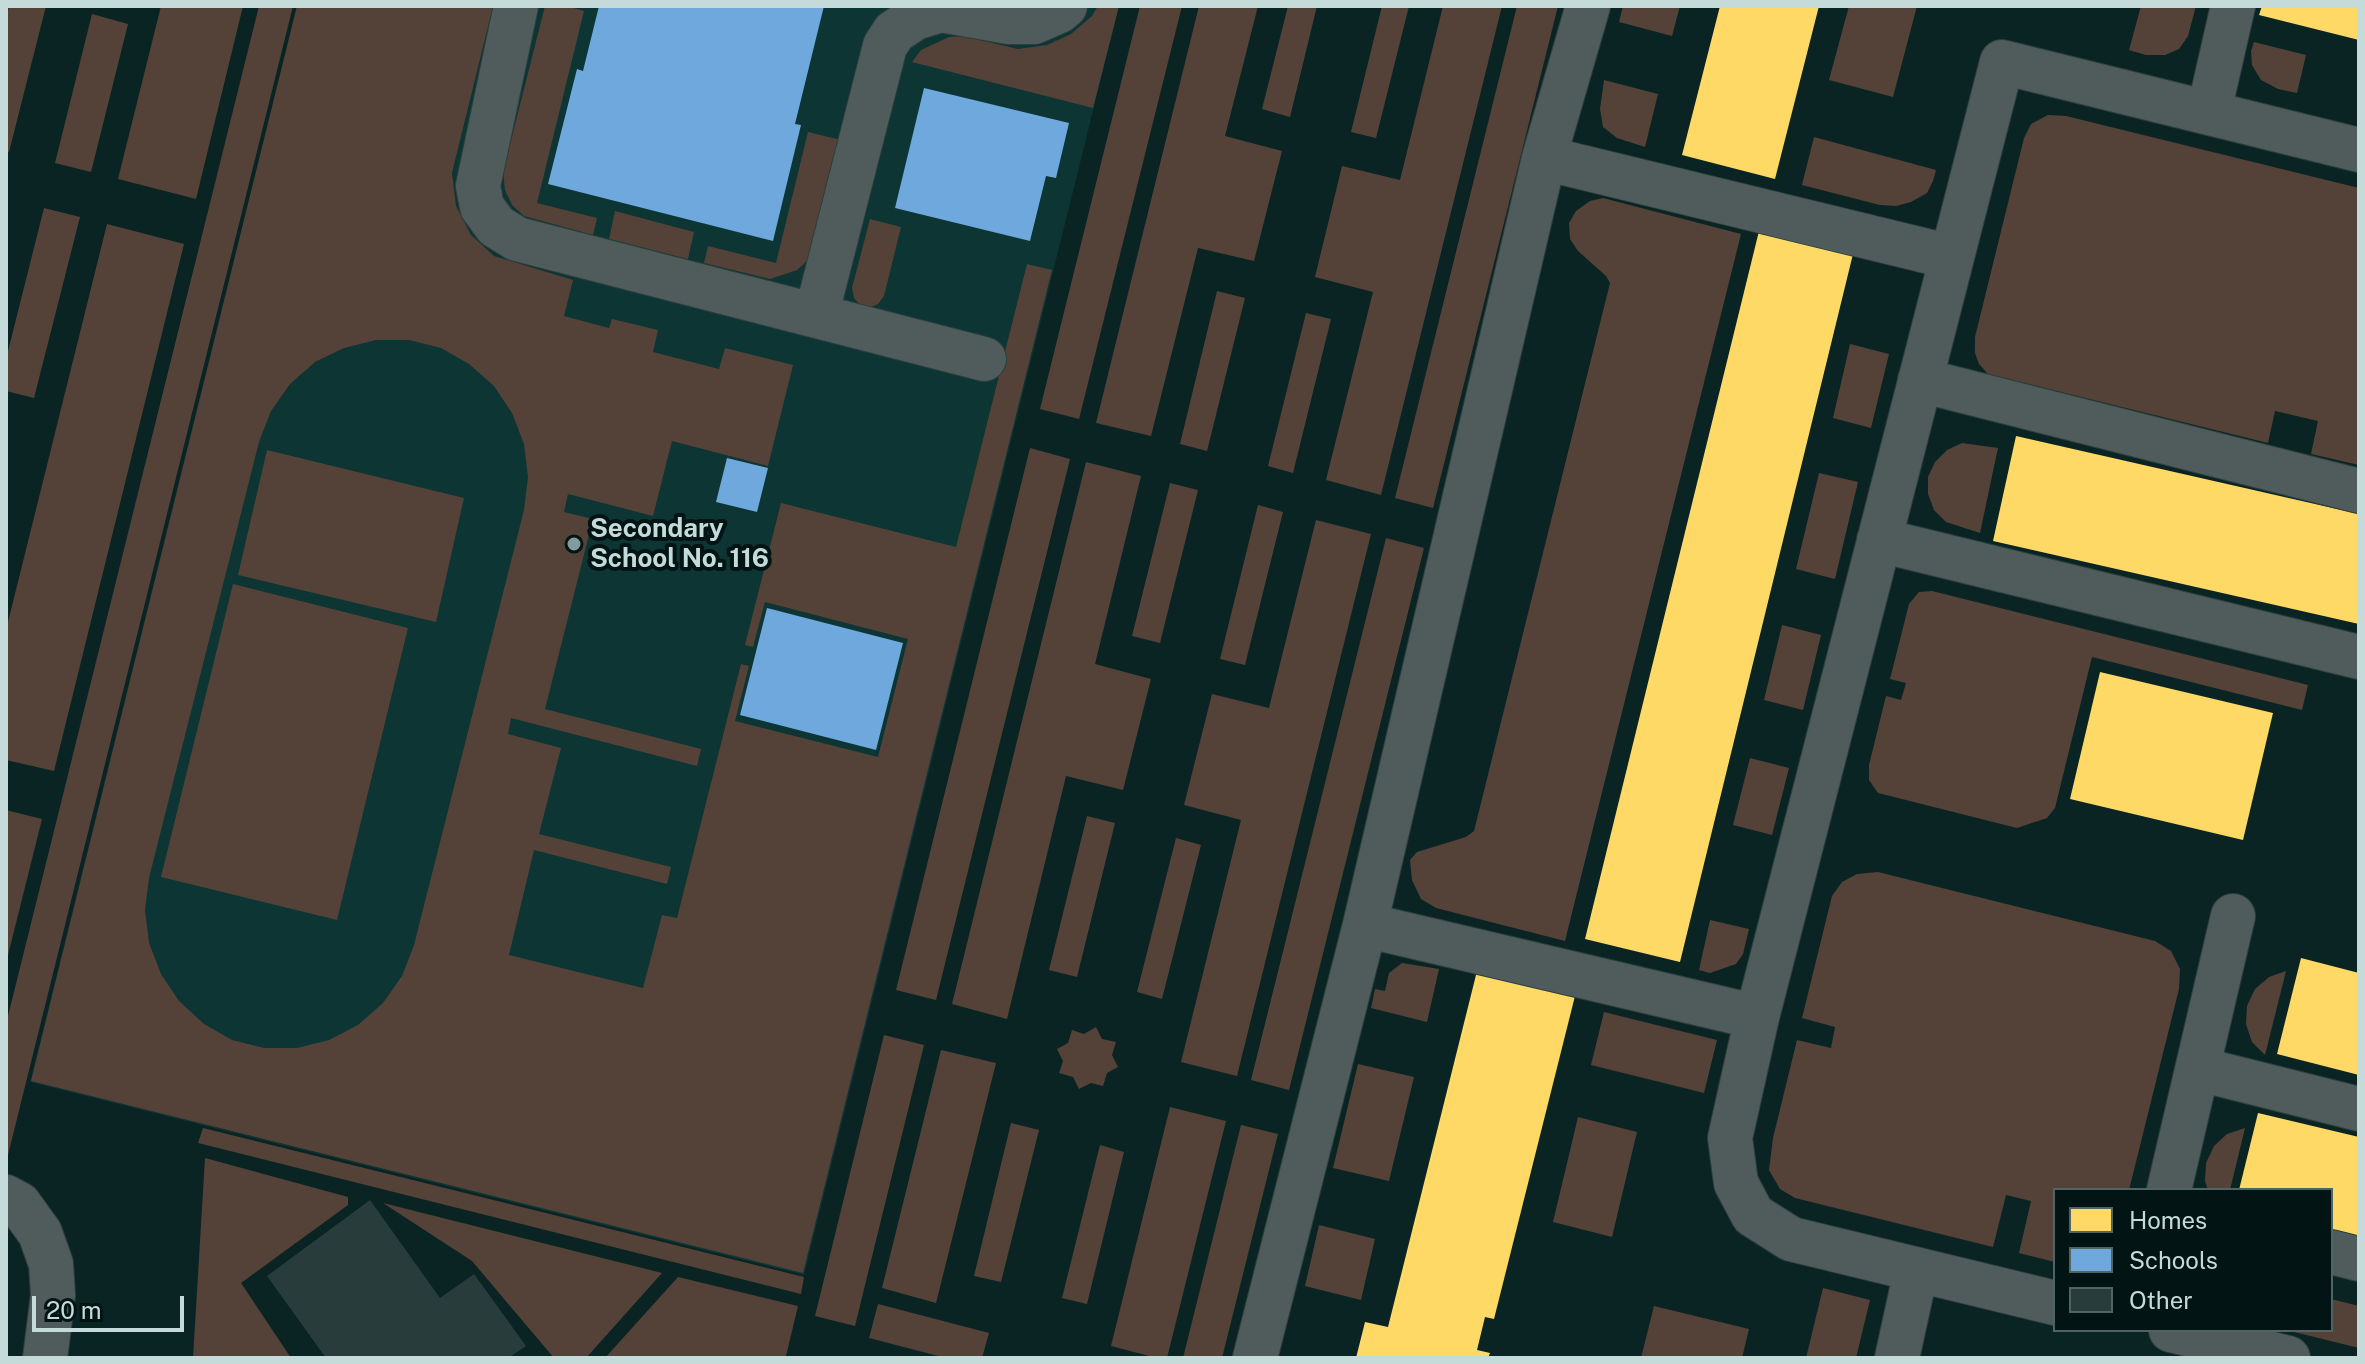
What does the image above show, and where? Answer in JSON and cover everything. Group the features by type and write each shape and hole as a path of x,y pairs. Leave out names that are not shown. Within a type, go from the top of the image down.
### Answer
{"street":[{"path":"516,6 478,186 482,207 496,226 517,239 984,359"},
{"path":"816,316 885,46 894,32 915,18 941,10 1009,22 1034,22 1065,6"},
{"path":"1255,1358 1365,925 1544,158 1588,6"},
{"path":"2209,111 2233,6"},
{"path":"2053,1303 1791,1239 1753,1215 1736,1183 1730,1138 1757,1017 2002,62 2359,150"},
{"path":"1544,158 1951,257"},
{"path":"1920,380 2359,491"},
{"path":"1879,540 2359,657"},
{"path":"2169,1188 2233,916"},
{"path":"1365,925 1757,1017"},
{"path":"2199,1069 2359,1109"},
{"path":"6,1197 19,1204 40,1233 51,1264 53,1295 45,1358"},
{"path":"2333,1252 2359,1259"},
{"path":"1897,1358 1916,1271"},
{"path":"2179,1332 2288,1358"}],"shaded area":[{"path":"9,6 46,6 9,152 6,151 6,20"},
{"path":"161,6 243,6 196,199 118,179"},
{"path":"259,6 293,6 6,1163 6,1024"},
{"name":"Secondary School No. 116","path":"297,6 1119,6 804,1275 30,1082"},
{"path":"297,6 493,6 452,173 456,206 471,235 494,256 573,280 564,316 609,328 612,319 658,330 653,352 719,369 725,348 793,365 768,466 672,441 653,516 568,494 564,512 593,519 545,709 701,749 697,766 511,718 508,734 561,748 539,834 671,867 667,884 534,850 509,955 643,988 662,915 677,918 741,664 749,666 735,721 878,757 908,639 765,602 753,647 745,645 781,503 956,547 1027,264 1052,270 803,1273 31,1081","holes":["376,340 409,340 441,348 469,364 494,386 512,413 524,444 528,477 524,510 414,945 402,976 383,1003 358,1025 329,1040 297,1048 264,1048 232,1040 204,1024 179,1001 161,974 149,943 145,910 149,878 259,442 271,411 290,384 315,362 344,348"]},
{"path":"545,6 567,6 584,11 537,203 597,218 593,235 524,216 512,205 505,190 503,172"},
{"path":"1098,6 1119,6 1093,108 912,62 921,50 949,37 963,36 1018,49 1047,45 1071,34 1092,16"},
{"path":"1140,6 1182,6 1079,419 1040,409"},
{"path":"1199,6 1258,6 1225,136 1282,151 1254,261 1198,248 1151,436 1096,423"},
{"path":"1288,6 1317,6 1290,117 1262,109"},
{"path":"1382,6 1409,6 1376,138 1351,132"},
{"path":"1443,6 1502,6 1381,495 1326,480 1373,292 1315,277 1342,166 1400,180"},
{"path":"1517,6 1558,6 1433,508 1395,498"},
{"path":"1623,6 1680,6 1672,36 1619,22"},
{"path":"1849,6 1917,6 1893,97 1829,80"},
{"path":"2141,6 2196,6 2188,36 2179,49 2165,55 2146,55 2129,50"},
{"path":"92,14 128,24 91,172 55,163"},
{"path":"2254,42 2306,55 2297,93 2278,89 2261,80 2252,65"},
{"path":"1604,80 1658,94 1645,147 1617,138 1603,127 1600,109"},
{"path":"2048,115 2066,116 2359,188 2359,465 2311,454 2318,421 2275,411 2268,443 1988,374 1979,364 1975,337 2024,138 2031,124"},
{"path":"808,132 841,140 808,260 797,270 770,279 704,263 708,246 776,263"},
{"path":"1814,137 1936,170 1933,181 1927,193 1896,206 1880,205 1802,185"},
{"path":"1603,198 1741,234 1565,941 1436,908 1421,899 1412,880 1410,860 1417,852 1466,837 1474,831 1610,283 1578,251 1570,239 1569,223 1576,211 1590,201"},
{"path":"44,208 80,217 34,398 6,391 6,359"},
{"path":"615,211 694,232 688,259 609,239"},
{"path":"870,219 901,227 884,296 878,304 869,308 860,305 854,298 852,288"},
{"path":"107,224 184,244 54,771 6,760 6,630"},
{"path":"1217,291 1245,298 1207,451 1180,444"},
{"path":"1306,313 1331,319 1293,473 1268,466"},
{"path":"1850,344 1889,354 1871,428 1833,418"},
{"path":"1962,443 1998,448 1980,533 1946,522 1934,510 1928,494 1928,477 1935,462 1947,450"},
{"path":"1030,448 1070,459 936,1000 896,990"},
{"path":"267,450 464,498 436,622 238,575"},
{"path":"1086,462 1141,476 1095,664 1151,679 1123,790 1066,776 1007,1019 952,1004"},
{"path":"1819,473 1858,482 1835,579 1796,569"},
{"path":"1170,483 1198,490 1160,643 1132,636"},
{"path":"1258,505 1283,512 1245,665 1220,659"},
{"path":"1316,520 1371,534 1237,1076 1181,1062 1241,820 1184,805 1212,694 1269,708"},
{"path":"1386,538 1424,548 1289,1090 1251,1080"},
{"path":"233,584 408,628 337,920 161,877"},
{"path":"1932,591 2308,685 2302,710 2092,657 2055,808 2047,818 2017,828 1878,793 1869,780 1869,765 1886,696 1901,700 1906,683 1890,679 1909,604 1919,592"},
{"path":"1782,625 1821,635 1803,710 1764,700"},
{"path":"1750,758 1789,768 1772,835 1733,825"},
{"path":"6,810 42,819 6,963"},
{"path":"1087,816 1115,823 1077,977 1049,970"},
{"path":"1176,838 1201,845 1162,999 1137,992"},
{"path":"1878,872 2155,941 2171,951 2180,969 2179,989 2129,1188 2053,1188 2053,1262 2019,1253 2031,1201 2006,1195 1993,1247 1795,1198 1780,1189 1769,1170 1773,1138 1797,1040 1831,1048 1835,1027 1802,1018 1832,896 1842,882 1857,874"},
{"path":"1710,920 1749,929 1743,954 1736,964 1710,973 1699,970"},
{"path":"1402,963 1439,969 1427,1022 1371,1008 1375,989 1385,991 1389,973"},
{"path":"2286,971 2265,1055 2252,1042 2246,1024 2247,1006 2255,989 2269,977"},
{"path":"1604,1012 1717,1040 1704,1093 1591,1065"},
{"path":"1096,1027 1102,1039 1116,1042 1112,1055 1118,1067 1107,1073 1103,1086 1091,1083 1079,1089 1073,1077 1059,1073 1063,1061 1057,1049 1068,1043 1072,1030 1084,1034"},
{"path":"884,1035 924,1045 855,1326 815,1316"},
{"path":"941,1050 996,1063 936,1303 882,1288"},
{"path":"1358,1064 1414,1077 1389,1181 1333,1168"},
{"path":"1170,1107 1226,1121 1167,1358 1157,1358 1111,1346"},
{"path":"1578,1117 1637,1132 1612,1237 1553,1222"},
{"path":"1011,1123 1039,1130 1001,1282 974,1276"},
{"path":"1241,1125 1278,1134 1222,1358 1183,1358"},
{"path":"203,1128 804,1277 801,1294 198,1143"},
{"path":"2245,1128 2230,1188 2207,1188 2206,1163 2214,1146 2227,1134"},
{"path":"1100,1145 1124,1152 1087,1304 1062,1298"},
{"path":"205,1158 348,1197 348,1205 241,1283 291,1358 193,1358"},
{"path":"383,1203 662,1273 586,1358 554,1358 472,1261"},
{"path":"1319,1225 1375,1239 1361,1300 1305,1286"},
{"path":"678,1277 798,1306 786,1356 790,1358 605,1358"},
{"path":"1823,1288 1870,1300 1856,1358 1806,1358"},
{"path":"2333,1300 2359,1306 2359,1348 2294,1332 2333,1332"},
{"path":"878,1304 989,1333 982,1358 946,1358 869,1338"},
{"path":"1654,1306 1749,1329 1742,1358 1641,1358"}],"building: Homes":[{"path":"1720,6 1819,6 1775,179 1682,155"},
{"path":"2262,6 2359,6 2359,40 2259,15"},
{"path":"1759,231 1853,254 1680,962 1585,939"},
{"path":"2016,436 2359,514 2359,624 1993,541"},
{"path":"2100,672 2273,713 2243,840 2070,799"},
{"path":"2301,958 2359,973 2359,1075 2277,1054"},
{"path":"1477,971 1575,996 1494,1319 1485,1317 1477,1350 1490,1353 1488,1358 1356,1358 1365,1322 1388,1327"},
{"path":"2258,1113 2359,1137 2359,1247 2333,1240 2333,1188 2239,1188"}],"building: Schools":[{"path":"599,6 824,6 795,124 801,125 773,241 548,184 577,69 583,71"},
{"path":"924,88 1069,123 1056,178 1046,176 1030,241 895,208"},
{"path":"727,458 768,468 757,512 716,502"},
{"path":"767,608 903,643 876,750 740,715"}],"building: Other":[{"path":"370,1200 440,1298 474,1274 526,1346 508,1358 326,1358 267,1276"}],"place":[{"name":"Secondary School No. 116","path":"574,544"}]}
